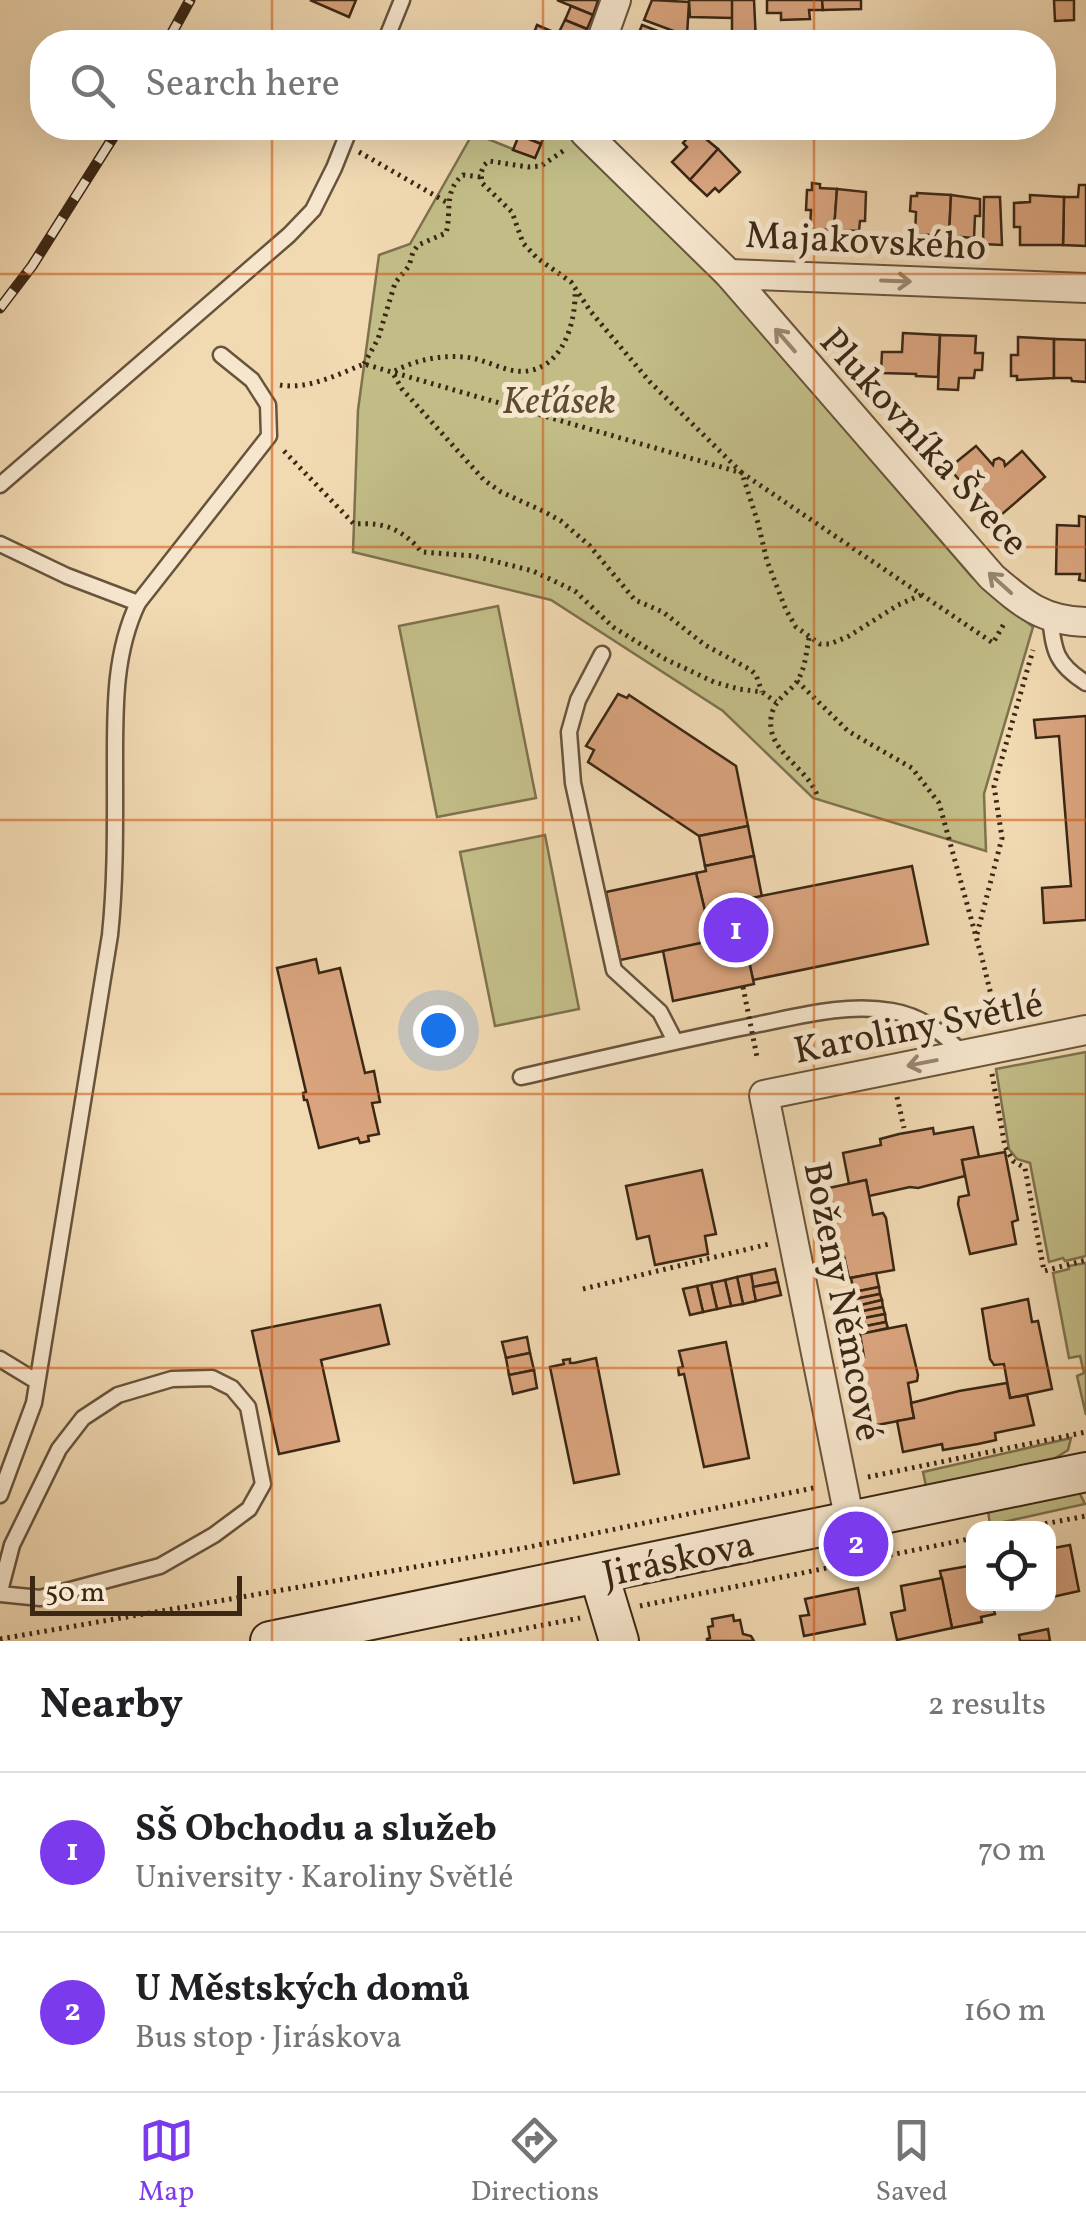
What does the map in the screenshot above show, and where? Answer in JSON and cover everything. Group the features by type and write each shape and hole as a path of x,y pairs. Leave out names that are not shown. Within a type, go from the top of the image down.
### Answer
{"main road":[{"name":"Jiráskova","path":"270,1641 1086,1472"},
{"path":"598,1575 614,1626"}],"street":[{"path":"606,30 616,0"},
{"name":"Majakovského","path":"592,140 729,274 1086,288"},
{"name":"Plukovníka Švece","path":"729,274 976,560 1052,631 1086,622"},
{"name":"Karoliny Světlé","path":"764,1095 1086,1030"},
{"name":"Boženy Němcové","path":"764,1095 850,1522"}],"lane":[{"path":"390,30 402,0"},
{"path":"0,485 289,235 313,210 345,140"},
{"path":"0,1495 34,1404 110,934 114,898 115,728 119,660 126,626 138,602 269,436 268,405 252,380 221,355"},
{"path":"0,544 67,576 138,602"},
{"path":"1052,631 1056,657 1086,684"},
{"path":"602,654 578,700 569,732 573,783 614,970 660,1012 675,1041"},
{"path":"521,1077 675,1041 862,1007 896,1011 921,1020 943,1032 964,1054"},
{"path":"0,1358 36,1381"},
{"path":"212,1378 232,1388 248,1406 263,1484 250,1509 160,1566 40,1598 0,1592 12,1545 60,1449 83,1418 118,1395 172,1379 212,1378"}],"path":[{"path":"572,140 541,166 489,161 484,164 481,177 488,190 512,212 522,243 572,282 591,312 650,382 742,474 993,643"},
{"path":"344,143 448,203"},
{"path":"252,380 290,387 329,379 364,364 378,338 395,282 409,266 413,252 418,245 446,232 448,203 456,181 463,175 481,177"},
{"path":"392,372 408,364 449,357 482,360 524,372 538,368 560,351 568,339 576,305 575,287"},
{"path":"364,364 742,474"},
{"path":"392,372 402,389 484,480 576,532 636,600 663,612 705,645 750,670 762,692"},
{"path":"269,436 354,524 399,531 422,552 474,556 533,571 575,592 613,627 664,658 714,682 762,692 776,702"},
{"path":"742,474 776,588 796,626 809,638 830,644 922,595"},
{"path":"976,937 1002,838 994,786 1033,650 1052,631"},
{"path":"809,638 804,668 776,702 770,726 788,760 815,786 818,799"},
{"path":"797,681 848,731 912,768 939,803 992,999"},
{"path":"743,987 757,1056"},
{"path":"991,1066 1005,1147 1013,1161 1025,1168 1044,1271 1086,1260"},
{"path":"582,1289 794,1239"},
{"path":"0,1639 524,1548 1086,1432"},
{"path":"1056,1522 1086,1516"},
{"path":"460,1641 614,1626 966,1540"}],"green space":[{"name":"Keťásek","path":"469,140 490,140 535,158 543,140 574,140 718,282 972,577 1033,627 984,794 986,851 813,798 723,711 551,600 353,552 358,410 379,255 410,244"},
{"path":"498,606 536,798 437,817 399,626"},
{"path":"545,835 579,1009 495,1026 460,852"},
{"path":"1086,1052 1086,1256 1049,1262 1030,1163 1017,1159 1009,1149 996,1069"},
{"path":"1086,1263 1086,1415 1077,1376 1084,1373 1080,1356 1069,1358 1053,1273"},
{"path":"1071,1438 1068,1450 1054,1459 926,1486 923,1472"},
{"path":"1075,1491 1085,1504 1008,1521 989,1521 988,1510"}],"building":[{"path":"310,0 356,0 349,17"},
{"path":"557,0 595,0 598,1 593,15"},
{"path":"652,0 689,2 687,30 671,30 644,20"},
{"path":"689,0 732,0 733,18 690,17"},
{"path":"732,0 754,0 755,30 732,30"},
{"path":"767,0 822,0 823,10 809,10 810,19 781,20 781,13 767,13"},
{"path":"822,0 861,0 861,9 823,10"},
{"path":"1054,0 1074,0 1074,20 1055,21"},
{"path":"571,6 593,15 587,29 565,20"},
{"path":"565,20 587,29 587,30 560,30"},
{"path":"517,140 541,144 535,158 513,150"},
{"path":"707,140 718,149 690,180 672,162 687,147 683,143"},
{"path":"718,149 740,172 719,192 715,188 707,196 690,180"},
{"path":"812,183 837,189 834,230 810,229 811,210 806,210 807,190 812,190"},
{"path":"1079,185 1086,185 1086,246 1063,245 1064,197 1078,197"},
{"path":"837,189 866,192 865,221 860,221 859,231 834,230"},
{"path":"951,195 949,236 915,234 916,212 910,211 911,196"},
{"path":"951,195 980,199 974,238 949,236"},
{"path":"1030,195 1064,197 1063,245 1020,245 1020,227 1014,227 1014,203 1030,202"},
{"path":"984,197 1000,197 1002,245 983,244"},
{"path":"903,333 940,335 938,377 881,373 882,352 902,352"},
{"path":"940,335 976,336 975,353 983,353 982,370 975,370 974,378 959,378 958,390 938,389"},
{"path":"1018,337 1054,339 1054,378 1017,380 1017,376 1011,376 1011,355 1018,355"},
{"path":"1054,339 1086,340 1086,382 1054,378"},
{"path":"976,446 993,465 999,458 1005,466 1022,451 1045,477 994,521 949,468"},
{"path":"1079,516 1086,517 1086,581 1079,580 1080,574 1056,574 1057,525 1079,526"},
{"path":"618,694 627,698 629,695 736,766 748,826 699,836 588,762 594,750 586,746"},
{"path":"1086,716 1086,920 1044,923 1042,888 1071,886 1059,736 1036,738 1034,720"},
{"path":"748,826 754,856 705,866 699,836"},
{"path":"754,856 762,897 736,901 743,934 712,941 696,873 706,871 705,866"},
{"path":"912,866 928,944 753,980 736,901"},
{"path":"696,873 712,941 620,960 606,892"},
{"path":"743,934 754,984 673,1001 663,951"},
{"path":"316,959 319,973 340,968 365,1073 374,1071 380,1102 372,1103 379,1134 368,1136 369,1141 360,1143 358,1138 319,1148 304,1100 306,1092 277,968"},
{"path":"973,1127 979,1157 962,1160 965,1176 869,1196 866,1180 849,1184 843,1153 881,1145 880,1139 899,1134 933,1128 934,1134"},
{"path":"1005,1152 1018,1220 1012,1222 1016,1244 970,1254 958,1204 959,1197 969,1195 962,1160"},
{"path":"702,1170 716,1234 705,1236 708,1254 655,1265 649,1236 637,1239 626,1186"},
{"path":"866,1180 873,1215 883,1213 886,1218 894,1270 849,1278 844,1256 838,1257 824,1189"},
{"path":"775,1269 778,1282 753,1287 751,1274"},
{"path":"876,1273 879,1287 854,1292 851,1278"},
{"path":"751,1274 756,1301 743,1304 737,1277"},
{"path":"737,1277 743,1304 731,1306 725,1280"},
{"path":"725,1280 731,1306 717,1309 711,1283"},
{"path":"778,1282 781,1295 756,1301 753,1287"},
{"path":"711,1283 717,1309 703,1312 697,1286"},
{"path":"697,1286 703,1312 690,1315 683,1289"},
{"path":"879,1287 880,1294 855,1299 854,1292"},
{"path":"880,1294 882,1300 857,1306 855,1299"},
{"path":"1028,1299 1032,1322 1038,1321 1052,1389 1010,1398 1004,1364 994,1365 990,1359 982,1309"},
{"path":"882,1300 883,1307 858,1312 857,1306"},
{"path":"380,1305 389,1344 321,1360 339,1441 279,1454 252,1331"},
{"path":"883,1307 885,1314 859,1319 858,1312"},
{"path":"885,1314 886,1322 861,1327 859,1319"},
{"path":"886,1322 888,1328 862,1334 861,1327"},
{"path":"906,1325 918,1375 917,1381 908,1383 914,1418 872,1426 858,1358 864,1357 860,1334"},
{"path":"527,1337 530,1353 506,1358 502,1342"},
{"path":"726,1342 749,1458 704,1467 684,1374 679,1375 678,1368 683,1367 679,1351"},
{"path":"530,1353 534,1370 509,1375 506,1358"},
{"path":"596,1358 619,1474 574,1483 550,1367 564,1364 563,1360 574,1363"},
{"path":"534,1370 537,1388 513,1394 509,1375"},
{"path":"1007,1383 1010,1398 1027,1395 1034,1425 995,1433 996,1440 978,1444 943,1450 942,1444 903,1452 897,1421 914,1418 911,1403"},
{"path":"1070,1545 1079,1591 1056,1596 1056,1548"},
{"path":"966,1566 966,1611 995,1614 981,1617 982,1622 952,1628 940,1571"},
{"path":"942,1578 952,1628 897,1640 891,1613 905,1610 901,1586"},
{"path":"858,1588 865,1624 804,1636 800,1616 809,1615 805,1599"},
{"path":"733,1615 734,1621 740,1620 743,1634 754,1641 707,1641 712,1619"},
{"path":"1048,1629 1050,1641 1020,1641 1019,1635"}],"railway":[{"path":"174,30 190,0"},
{"path":"0,308 32,266 111,140"}],"place":[{"name":"SŠ Obchodu a služeb","path":"736,930"},
{"name":"U Městských domů","path":"856,1544"}]}
